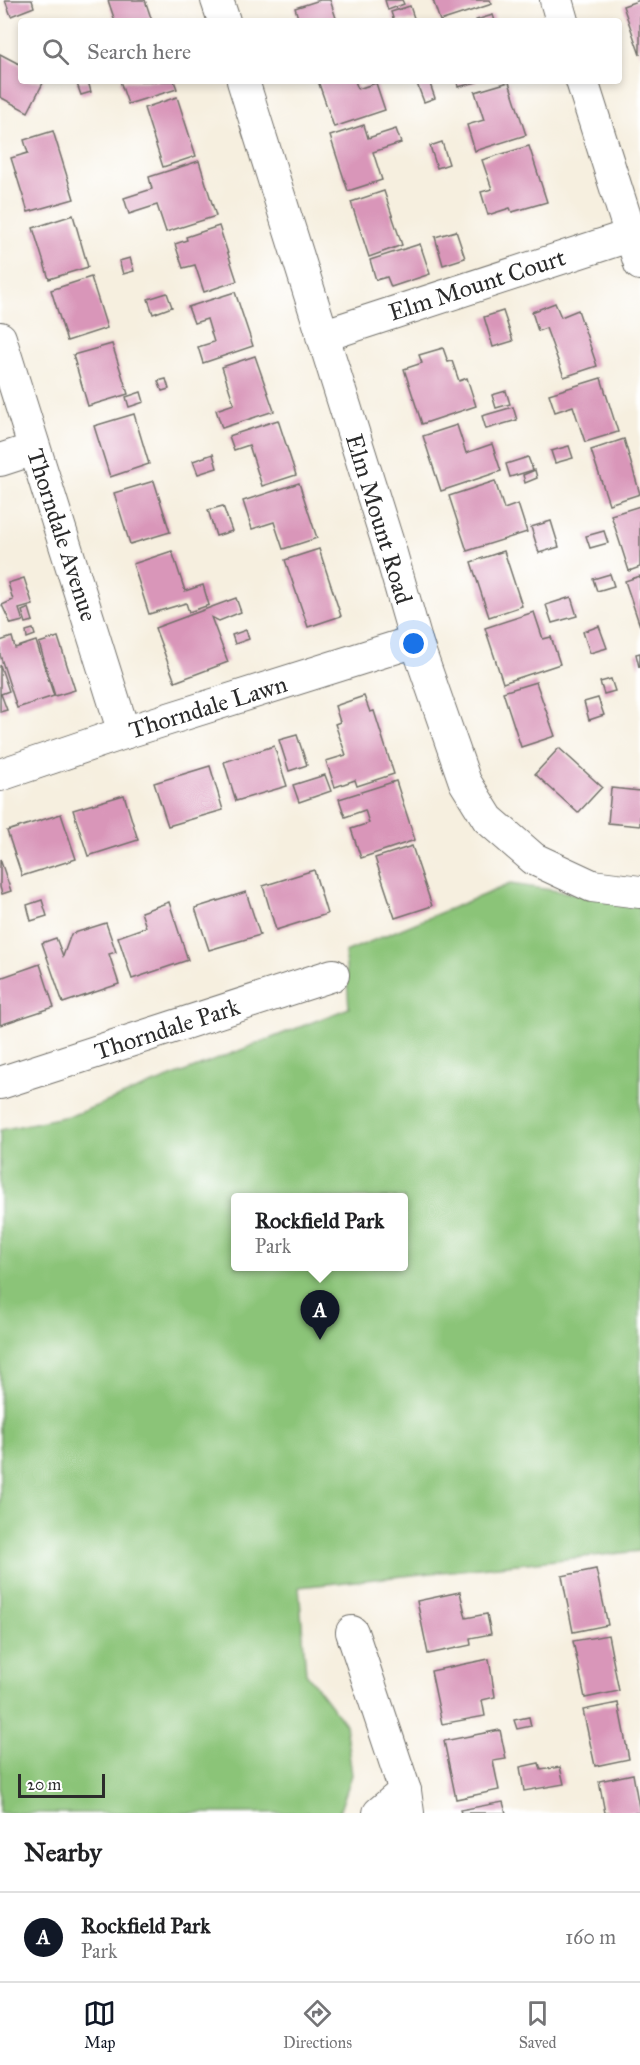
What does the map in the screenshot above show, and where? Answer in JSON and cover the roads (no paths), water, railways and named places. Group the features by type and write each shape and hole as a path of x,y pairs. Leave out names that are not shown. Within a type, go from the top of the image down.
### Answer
{"street":[{"path":"217,0 223,18"},
{"path":"556,0 561,18"},
{"name":"Elm Mount Road","path":"244,84 390,550 416,641 465,782 488,819 534,859 592,886 640,892"},
{"name":"Elm Mount Court","path":"322,336 636,249 583,84"},
{"name":"Thorndale Avenue","path":"0,338 124,733"},
{"path":"0,460 34,449"},
{"name":"Thorndale Lawn","path":"0,775 124,733 416,641"},
{"name":"Thorndale Park","path":"0,1083 333,975"},
{"path":"351,1632 406,1802 379,1813"}],"place":[{"name":"Rockfield Park","path":"320,1340"}]}
